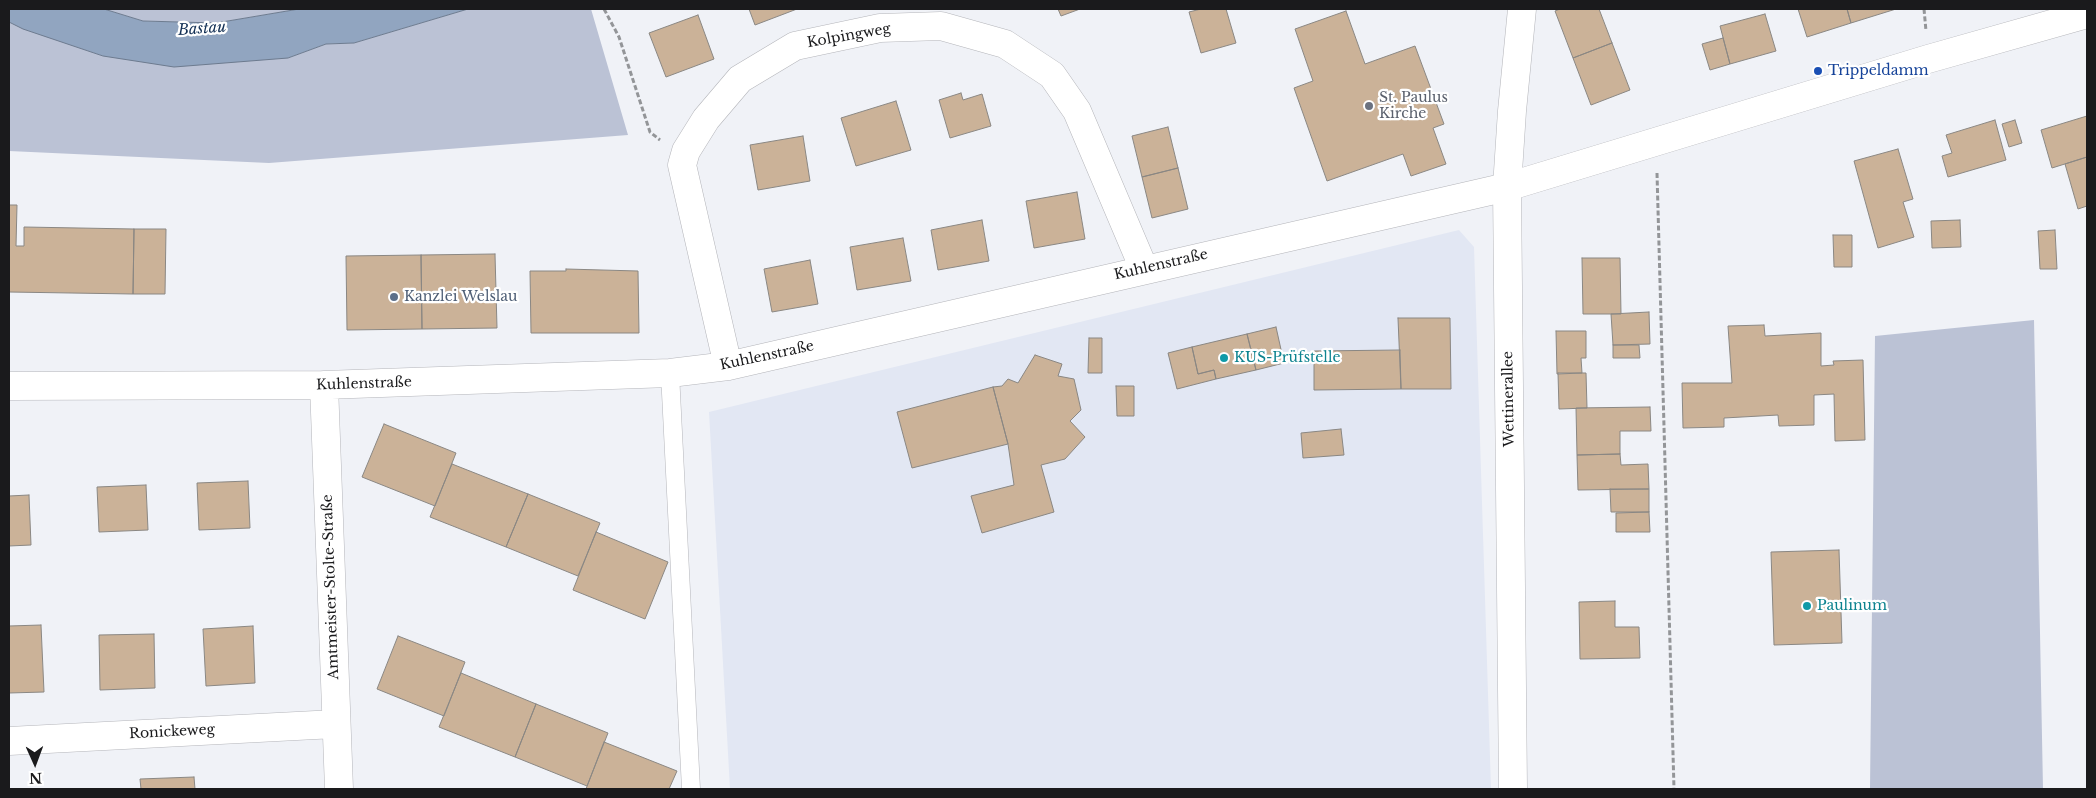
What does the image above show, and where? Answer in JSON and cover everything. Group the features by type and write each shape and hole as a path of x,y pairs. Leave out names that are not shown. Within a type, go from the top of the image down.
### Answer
{"street":[{"name":"Wettinerallee","path":"1513,789 1507,187 1522,9"},
{"path":"1507,187 2087,14"},
{"name":"Kolpingweg","path":"728,366 682,165 686,151 706,119 740,79 794,46 880,28 941,26 1005,44 1052,75 1078,112 1144,269"},
{"name":"Kuhlenstraße","path":"9,386 324,386 670,373 728,366 1507,187"},
{"name":"Amtmeister-Stolte-Straße","path":"324,386 335,724 339,789"},
{"name":"Ronickeweg","path":"9,741 335,724"}],"lane":[{"path":"670,373 692,789"}],"path":[{"path":"604,9 619,37 650,132 660,140 686,151"},
{"path":"1656,142 1674,789"}],"shaded area":[{"path":"104,9 299,9 216,23 143,21"},
{"path":"468,9 591,9 628,135 269,163 9,151 9,22 103,56 288,58 326,44 354,43"},
{"path":"1459,230 1474,247 1491,789 730,789 709,412"},
{"path":"2034,320 2043,789 1870,789 1875,336"}],"water":[{"name":"Bastau","path":"9,9 104,9 143,21 216,23 299,9 468,9 354,43 326,44 288,58 174,67 103,56 23,29 9,22"}],"building":[{"path":"749,9 797,9 755,25"},
{"path":"1058,9 1080,9 1061,16"},
{"path":"1201,9 1226,9 1236,43 1201,53 1189,12"},
{"path":"1560,9 1599,9 1612,43 1573,58 1555,11"},
{"path":"1798,9 1847,9 1851,23 1807,37"},
{"path":"1847,9 1896,9 1851,23"},
{"name":"St. Paulus Kirche","path":"1346,11 1365,64 1415,46 1444,124 1433,128 1446,164 1411,176 1403,154 1327,181 1294,88 1313,81 1295,29"},
{"path":"1765,14 1776,51 1730,64 1720,26"},
{"path":"698,15 714,59 666,77 649,33"},
{"path":"1723,38 1730,64 1710,70 1702,44"},
{"path":"1612,43 1630,90 1591,105 1573,58"},
{"path":"961,93 963,100 982,94 991,126 950,138 939,100"},
{"path":"896,101 911,150 856,166 841,118"},
{"path":"2087,116 2087,157 2052,168 2041,130"},
{"path":"1995,120 2006,160 1948,177 1942,156 1952,153 1946,135"},
{"path":"2015,120 2022,143 2009,147 2002,124"},
{"path":"1168,127 1178,168 1142,177 1132,136"},
{"path":"803,136 810,181 758,190 750,145"},
{"path":"1898,149 1913,199 1903,202 1914,237 1878,248 1854,161"},
{"path":"2087,157 2087,206 2078,209 2065,164"},
{"path":"1178,168 1188,209 1152,218 1142,177"},
{"path":"1077,192 1085,239 1034,248 1026,201"},
{"path":"9,205 17,205 16,246 24,246 24,227 134,229 133,294 9,292"},
{"path":"982,220 989,261 938,270 931,230"},
{"path":"1960,220 1961,247 1932,248 1931,221"},
{"path":"134,229 166,229 165,294 133,294"},
{"path":"2055,230 2057,269 2040,269 2038,231"},
{"path":"1833,235 1852,235 1852,267 1834,267"},
{"path":"903,238 911,281 857,290 850,247"},
{"path":"495,254 497,328 422,329 421,255"},
{"path":"421,255 422,329 347,330 346,256"},
{"path":"1582,258 1620,258 1621,314 1583,314"},
{"path":"810,260 818,304 772,312 764,269"},
{"path":"566,269 638,271 639,333 531,333 530,271 566,271"},
{"path":"1649,312 1650,344 1613,345 1611,314"},
{"path":"1398,318 1450,318 1451,389 1401,389"},
{"path":"1764,325 1765,336 1821,333 1821,366 1834,365 1833,361 1863,360 1865,440 1835,441 1834,394 1814,395 1814,425 1779,426 1778,415 1724,418 1724,427 1683,428 1682,383 1732,383 1728,326"},
{"path":"1276,327 1284,363 1256,370 1247,334"},
{"path":"1556,331 1586,331 1586,358 1581,358 1582,373 1557,374"},
{"name":"KUS-Prüfstelle","path":"1247,334 1256,370 1216,379 1214,370 1198,374 1192,347"},
{"path":"1089,338 1102,338 1102,373 1088,373"},
{"path":"1613,345 1639,345 1640,358 1613,358"},
{"path":"1192,347 1198,374 1214,370 1216,379 1177,389 1168,353"},
{"path":"1400,350 1401,389 1314,390 1314,351"},
{"path":"1035,355 1062,364 1058,376 1074,379 1081,410 1070,421 1085,437 1065,459 1041,465 1054,512 982,533 971,496 1014,485 1008,444 993,387 1002,386 1008,379 1018,383"},
{"path":"1558,373 1586,373 1587,408 1559,409"},
{"path":"1116,386 1134,386 1134,416 1117,416"},
{"path":"993,387 1008,444 912,468 897,412"},
{"path":"1650,407 1651,431 1620,431 1620,454 1577,455 1576,408"},
{"path":"384,424 456,453 435,506 362,477"},
{"path":"1341,429 1344,455 1303,458 1301,433"},
{"path":"1620,454 1621,465 1648,464 1649,489 1578,490 1577,455"},
{"path":"452,464 528,494 506,547 430,517"},
{"path":"248,481 250,528 199,530 197,483"},
{"path":"146,485 148,530 99,532 97,487"},
{"path":"1610,489 1649,489 1649,512 1611,512"},
{"path":"528,494 600,523 578,576 506,547"},
{"path":"29,495 31,545 9,546 9,496"},
{"path":"1649,512 1650,532 1616,532 1616,513"},
{"path":"596,532 668,562 645,619 573,590"},
{"name":"Paulinum","path":"1839,550 1842,643 1774,645 1771,552"},
{"path":"1615,601 1615,627 1639,627 1640,658 1580,659 1579,602"},
{"path":"41,625 44,692 9,693 9,626"},
{"path":"253,626 255,683 206,686 203,629"},
{"path":"154,634 155,688 100,690 99,635"},
{"path":"398,636 465,662 444,716 377,689"},
{"path":"461,673 536,704 515,757 439,727"},
{"path":"536,704 608,733 587,786 515,757"},
{"path":"604,742 677,771 669,789 586,789"},
{"path":"194,777 195,789 141,789 140,779"}],"place":[{"name":"Trippeldamm","path":"1818,71"},
{"name":"St. Paulus Kirche","path":"1369,106"},
{"name":"Kanzlei Welslau","path":"394,297"},
{"name":"KUS-Prüfstelle","path":"1224,358"},
{"name":"Paulinum","path":"1807,606"}]}
